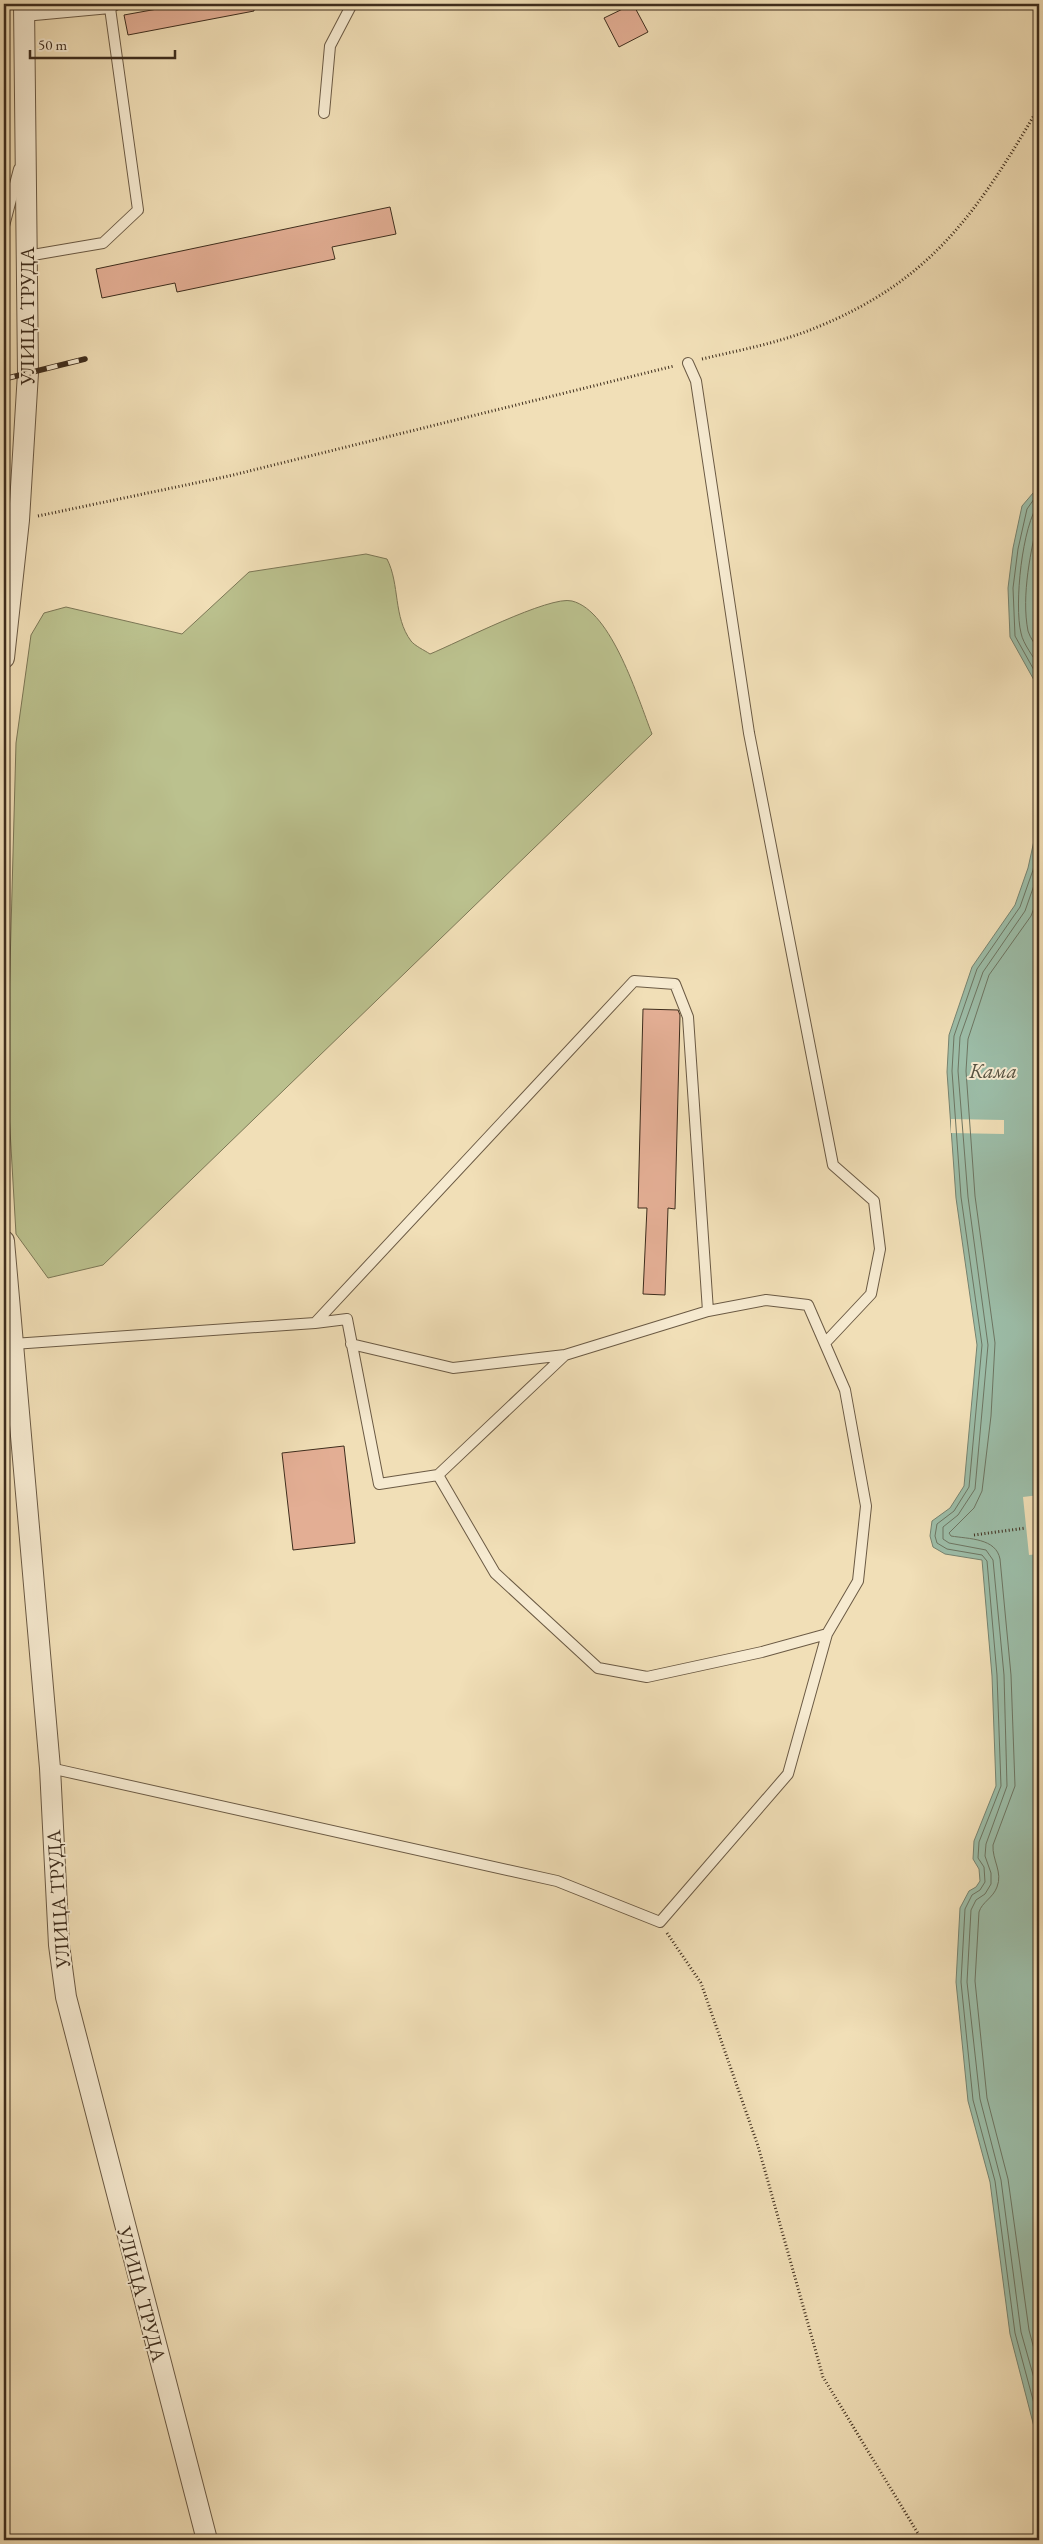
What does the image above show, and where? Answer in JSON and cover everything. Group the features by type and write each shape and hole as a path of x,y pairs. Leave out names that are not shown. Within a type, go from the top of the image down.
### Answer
{"street":[{"name":"УЛИЦА ТРУДА","path":"4,658 12,524 28,373 24,10"},
{"name":"УЛИЦА ТРУДА","path":"4,1242 50,1768 59,1945 66,1997 206,2540"}],"lane":[{"path":"324,113 330,46 352,4"},
{"path":"24,10 113,6 138,210 103,243 27,256"},
{"path":"4,226 26,146"},
{"path":"688,362 696,381 749,733 833,1164 874,1201 880,1250 871,1294 824,1343"},
{"path":"315,1323 634,981 675,984 688,1017 708,1311"},
{"path":"50,1768 557,1882 660,1922 788,1774 826,1634 858,1580 866,1506 845,1390 808,1305 766,1300 708,1311 565,1355 453,1368 351,1344"},
{"path":"13,1344 315,1323 346,1319 379,1484 438,1475 565,1355"},
{"path":"438,1475 495,1573 598,1668 647,1677 762,1652 826,1634"}],"path":[{"path":"12,524 229,476 778,340 815,328 894,287 941,249 968,219 998,176 1039,108"},
{"path":"974,1535 1026,1528"},
{"path":"660,1922 701,1983 758,2146 823,2377 922,2540"}],"shaded area":[{"path":"366,554 387,559 394,579 401,622 405,632 413,643 430,654 544,605 561,601 572,601 586,608 599,621 622,658 652,734 103,1265 48,1278 16,1234 7,1078 16,743 31,635 44,613 66,607 182,634 249,572"}],"water":[{"path":"1039,486 1039,689 1010,637 1008,588 1013,548 1022,506"},
{"name":"Кама","path":"1039,818 1039,2446 1010,2334 990,2182 968,2101 956,1982 960,1908 969,1891 976,1887 980,1881 979,1869 973,1859 974,1841 996,1786 992,1676 982,1560 945,1554 933,1547 930,1536 932,1521 950,1508 964,1486 977,1345 956,1198 947,1072 949,1035 972,967 1015,905 1028,868"}],"pier":[{"path":"951,1119 1004,1120 1004,1134 951,1133"},
{"path":"1039,1495 1039,1554 1029,1555 1023,1497"}],"building":[{"path":"185,4 254,4 254,11 128,35 124,15"},
{"path":"633,4 648,32 619,47 604,18"},
{"path":"390,207 396,234 332,247 335,259 177,292 175,283 102,298 96,269"},
{"path":"643,1009 678,1010 680,1015 675,1209 668,1208 665,1295 643,1294 647,1208 638,1208"},
{"path":"344,1446 355,1543 293,1550 282,1453"}],"railway":[{"path":"4,379 85,359"}]}
